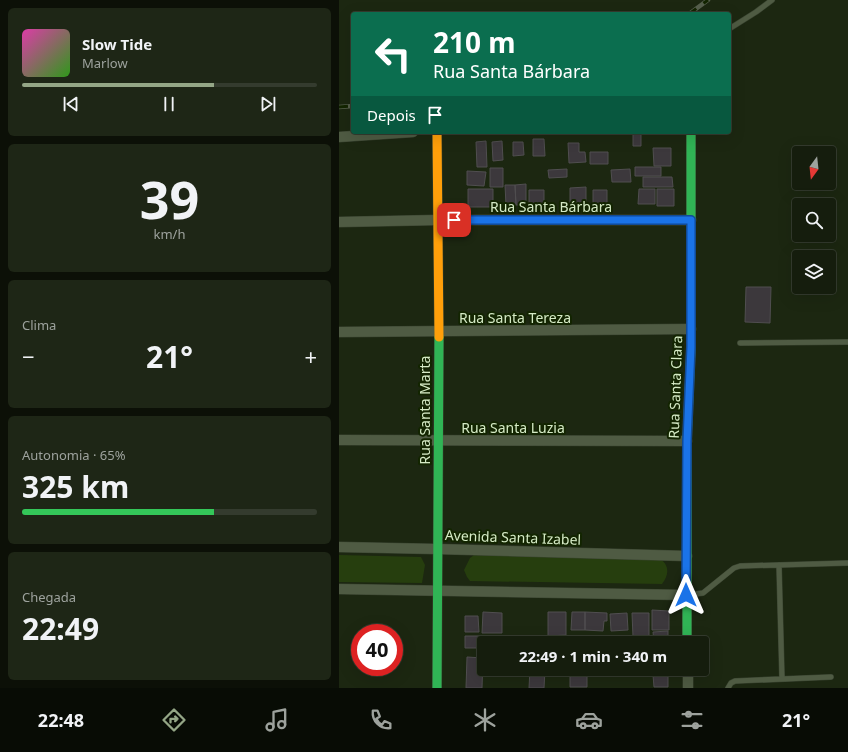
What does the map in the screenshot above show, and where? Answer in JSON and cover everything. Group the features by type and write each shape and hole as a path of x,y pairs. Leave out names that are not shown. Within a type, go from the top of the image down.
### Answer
{"street":[{"path":"339,137 383,134"},
{"name":"Rua Santa Marta","path":"437,134 439,331 437,688"},
{"name":"Rua Santa Clara","path":"687,636 687,441 691,329 691,134"},
{"name":"Rua Santa Bárbara","path":"339,222 438,220 691,220"},
{"name":"Rua Santa Tereza","path":"339,332 691,329"},
{"name":"Rua Santa Luzia","path":"339,440 687,441"},
{"name":"Avenida Santa Izabel","path":"339,547 687,556"},
{"path":"339,589 686,595"},
{"path":"688,676 688,688"}],"lane":[{"path":"731,28 756,12 771,0"},
{"path":"740,343 848,342"},
{"path":"686,595 703,593 735,568 740,566 848,562"},
{"path":"779,564 782,678"},
{"path":"728,688 735,680 831,677"}],"green space":[{"path":"339,555 421,557 425,565 422,583 339,582"},
{"path":"474,555 659,558 667,567 667,574 662,584 470,581 464,570 470,558"}],"building":[{"path":"633,134 641,134 641,146 633,146"},
{"path":"533,139 544,139 545,156 533,156"},
{"path":"486,141 487,167 477,167 476,142"},
{"path":"502,141 503,160 493,161 492,142"},
{"path":"513,142 523,142 524,155 513,156"},
{"path":"568,143 579,143 579,152 585,152 586,162 569,163"},
{"path":"653,148 671,148 671,166 654,166"},
{"path":"590,152 608,152 608,164 590,164"},
{"path":"635,167 661,167 661,176 635,176"},
{"path":"490,168 503,168 503,187 490,187"},
{"path":"567,169 567,177 549,178 548,170"},
{"path":"630,169 631,182 612,182 611,170"},
{"path":"467,171 486,172 484,186 467,185"},
{"path":"643,177 672,177 673,187 643,187"},
{"path":"526,184 526,205 516,205 515,185"},
{"path":"505,185 515,185 516,205 506,205"},
{"path":"586,187 586,203 570,203 570,188"},
{"path":"468,189 493,189 493,207 468,207"},
{"path":"639,189 655,189 655,204 638,204"},
{"path":"657,189 674,189 674,206 657,206"},
{"path":"529,190 544,190 544,206 529,207"},
{"path":"593,190 607,190 607,206 593,206"},
{"path":"746,287 771,287 770,323 745,322"},
{"path":"652,610 669,611 669,630 652,630"},
{"path":"483,612 502,613 502,633 482,633"},
{"path":"548,612 566,612 566,635 548,636"},
{"path":"572,612 585,612 585,630 571,630"},
{"path":"585,612 607,613 607,621 604,621 603,631 585,630"},
{"path":"627,613 628,630 611,631 610,614"},
{"path":"632,613 649,613 649,636 633,636"},
{"path":"465,616 478,616 479,632 465,632"},
{"path":"668,631 668,636 653,636 653,632"},
{"path":"465,636 477,636 477,648 465,648"},
{"path":"467,657 477,658 477,676 482,676 482,688 466,688"},
{"path":"530,676 545,676 544,688 529,688"},
{"path":"570,676 587,676 587,687 570,687"},
{"path":"653,676 668,676 668,687 654,687"}],"railway":[{"path":"692,12 708,0"},
{"path":"339,107 351,106"}],"traffic: fast":[{"path":"687,636 687,441 691,347 691,134"},
{"path":"437,688 439,337"}],"traffic: slow":[{"path":"437,134 439,337"}],"route":[{"path":"454,220 691,220 691,347 687,441 686,595"}]}
